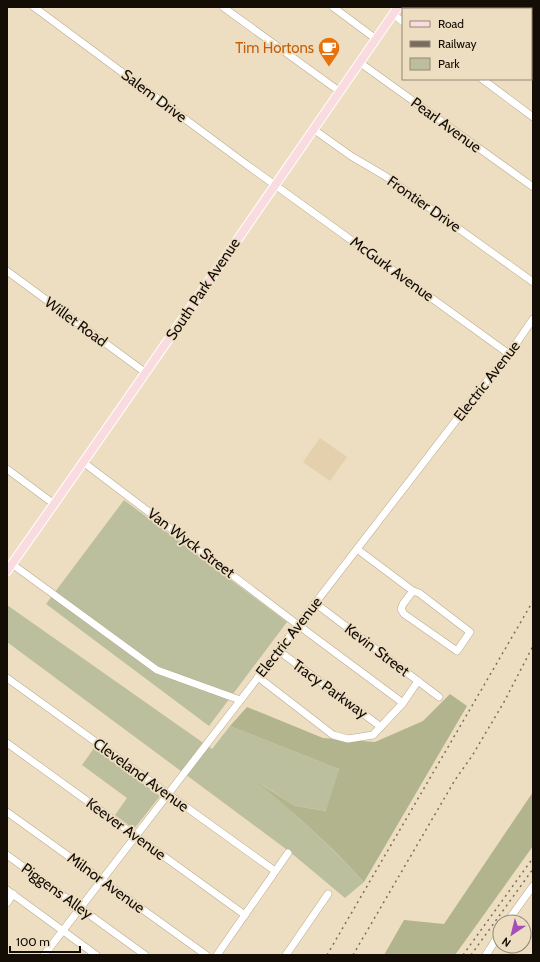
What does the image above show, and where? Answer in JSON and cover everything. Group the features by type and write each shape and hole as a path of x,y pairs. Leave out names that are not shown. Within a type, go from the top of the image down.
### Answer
{"main road":[{"name":"South Park Avenue","path":"9,567 146,373 274,184 398,7"}],"street":[{"name":"Salem Drive","path":"34,7 274,184"},
{"path":"223,7 339,91"},
{"path":"333,7 376,39"},
{"path":"393,14 402,21"},
{"name":"Pearl Avenue","path":"359,62 533,187"},
{"path":"483,80 533,117"},
{"name":"Frontier Drive","path":"313,129 352,156 385,176 533,282"},
{"name":"McGurk Avenue","path":"274,184 509,354"},
{"name":"Willet Road","path":"7,271 146,373"},
{"name":"Electric Avenue","path":"44,955 509,354 533,319"},
{"name":"Van Wyck Street","path":"83,462 403,703"},
{"path":"7,470 54,504"},
{"path":"357,549 419,593 470,632 457,651 404,614 401,609 413,590"},
{"path":"9,567 157,670 240,700"},
{"name":"Kevin Street","path":"315,603 438,697"},
{"name":"Tracy Parkway","path":"279,652 381,727"},
{"path":"258,677 333,735 348,739 373,735 403,703 418,681"},
{"name":"Cleveland Avenue","path":"7,678 275,871"},
{"name":"Keever Avenue","path":"7,744 245,915"},
{"name":"Milnor Avenue","path":"7,812 206,955"},
{"path":"217,955 288,853"},
{"name":"Piggens Alley","path":"7,856 145,955"},
{"path":"513,914 533,886"},
{"path":"7,902 10,892 96,955"},
{"path":"286,955 328,894"},
{"path":"486,955 492,946"}],"shaded area":[{"path":"320,438 347,457 330,481 303,462"}],"green space":[{"path":"124,500 287,622 209,726 46,604"},
{"path":"7,605 212,749 230,726 339,769 327,811 295,806 261,784 288,807 364,882 345,898 290,852 7,642"},
{"path":"450,694 467,706 364,882 312,830 257,782 295,806 326,811 339,769 230,726 247,707 323,738 375,742 423,721"},
{"path":"94,748 160,796 134,829 115,815 127,798 82,765"},
{"path":"533,792 533,846 455,955 384,955 404,920 444,924"}],"railway":[{"path":"327,955 533,601"},
{"path":"353,955 455,780 472,756 504,702 533,646"},
{"path":"463,955 533,858"},
{"path":"471,955 533,869"}],"place":[{"name":"Tim Hortons","path":"329,68"}]}
